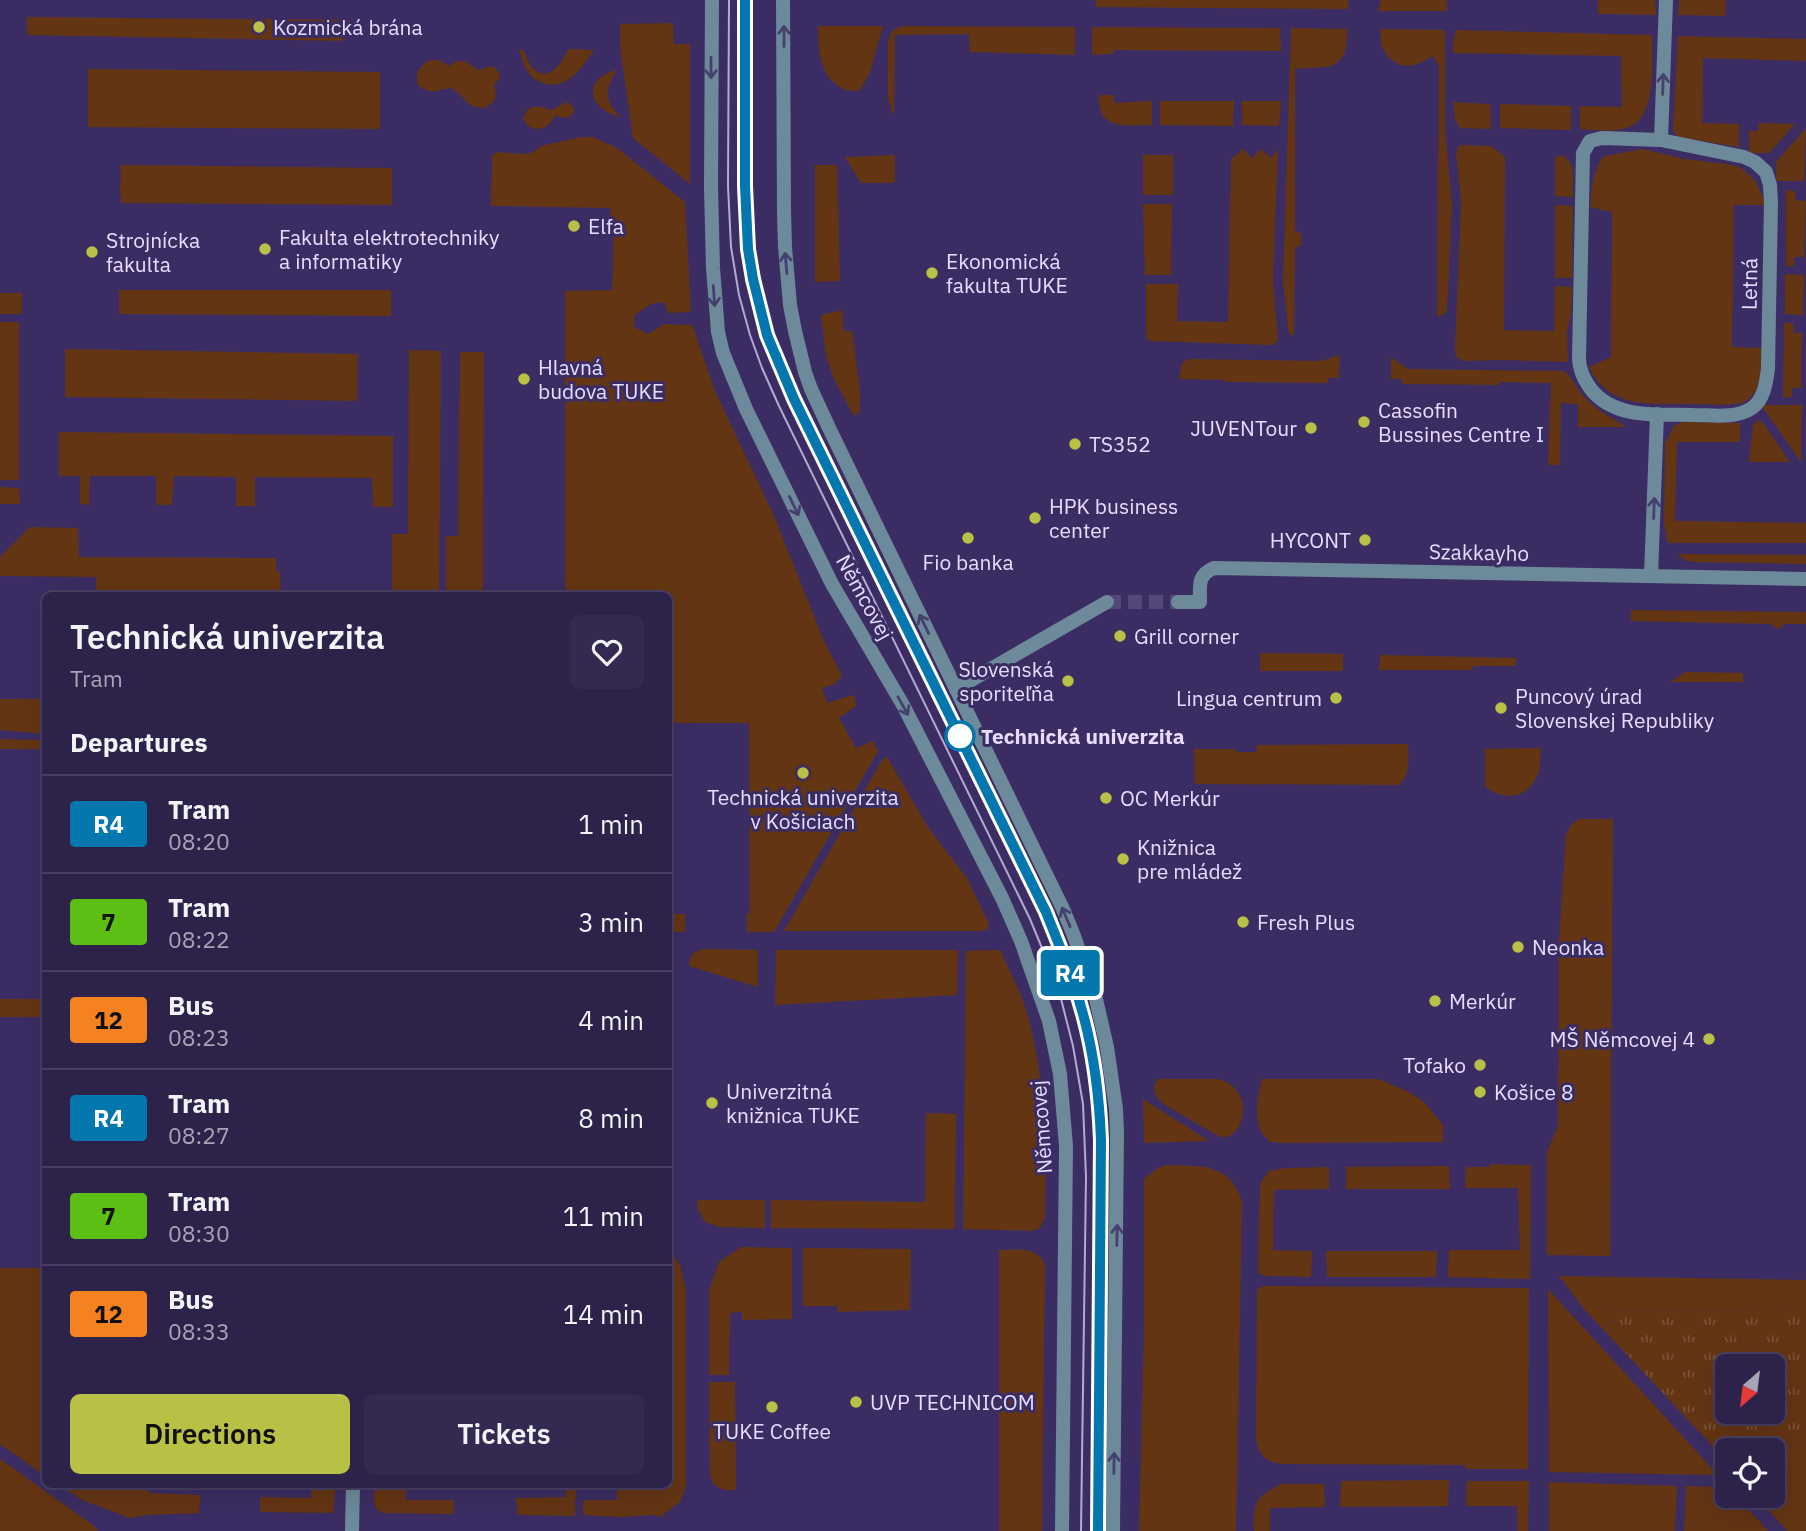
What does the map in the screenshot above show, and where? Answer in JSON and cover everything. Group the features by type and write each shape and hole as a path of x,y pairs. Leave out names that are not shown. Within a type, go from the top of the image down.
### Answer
{"street":[{"name":"Němcovej","path":"712,0 713,268 716,322 723,353 746,409 832,584 903,705 1002,898 1021,941 1049,1021 1060,1074 1066,1146 1062,1531"},
{"name":"Němcovej","path":"783,0 785,247 790,305 800,355 811,389 830,430 1063,909 1096,999 1107,1047 1116,1110 1117,1159 1113,1531"},
{"path":"1661,139 1666,0"},
{"name":"Letná","path":"1595,139 1661,139 1734,154 1755,162 1769,177 1771,203 1768,369 1760,399 1754,407 1737,414 1657,414 1629,412 1607,403 1598,397 1582,376 1579,367 1583,153 1586,146 1595,139"},
{"path":"1651,576 1657,414"},
{"name":"Szakkayho","path":"1178,603 1200,602 1201,578 1205,572 1214,568 1806,579"},
{"path":"956,689 1107,602"},
{"path":"352,1531 353,1488"}],"green space":[{"path":"1096,0 1348,0 1349,9 1095,7"},
{"path":"1381,0 1446,0 1447,11 1378,11"},
{"path":"1598,0 1655,0 1656,15 1598,14"},
{"path":"1679,0 1726,0 1725,16 1678,15"},
{"path":"27,17 350,20 349,32 342,41 27,35"},
{"path":"673,23 674,44 690,44 690,184 633,138 620,47 620,24"},
{"path":"818,26 883,26 869,75 860,90 844,89 829,78 820,53"},
{"path":"903,26 1075,27 1075,55 970,52 969,34 895,35 892,113 888,102 888,40 894,30"},
{"path":"1092,27 1280,28 1281,51 1114,50 1113,54 1092,55"},
{"path":"1291,28 1347,29 1344,53 1340,60 1327,67 1295,69 1295,230 1301,234 1301,245 1295,248 1294,336 1288,329 1283,280"},
{"path":"1380,29 1445,30 1445,127 1452,206 1447,310 1437,317 1439,66 1433,56 1408,66 1394,62 1382,46"},
{"path":"1456,30 1652,35 1649,100 1638,121 1629,127 1605,131 1580,129 1580,106 1622,107 1621,56 1453,53"},
{"path":"1678,36 1806,39 1806,61 1703,58 1702,123 1739,124 1739,147 1677,137 1673,130"},
{"path":"568,49 594,50 575,75 554,85 531,76 519,50 523,50 533,68 546,73 560,64"},
{"path":"431,60 438,60 449,66 457,61 464,61 478,70 494,67 500,78 494,85 494,101 484,108 478,107 469,104 451,88 434,91 422,88 417,84 417,72"},
{"path":"88,69 380,72 380,129 88,127"},
{"path":"617,70 610,83 608,95 611,105 621,117 601,108 593,94 598,80"},
{"path":"1099,95 1114,95 1114,103 1152,101 1152,125 1115,124 1103,115"},
{"path":"1160,101 1234,101 1233,126 1160,125"},
{"path":"1242,101 1281,101 1279,126 1242,125"},
{"path":"566,102 573,106 574,112 568,118 556,116 541,129 528,125 523,119 531,108 552,110"},
{"path":"1453,102 1490,104 1491,129 1460,128 1455,120"},
{"path":"1500,104 1571,106 1571,130 1500,128"},
{"path":"1759,123 1795,124 1769,153 1749,153 1749,131 1758,131"},
{"path":"1806,128 1804,181 1776,181 1776,162"},
{"path":"593,137 617,148 685,202 691,312 668,313 664,302 651,304 635,315 634,327 648,334 664,324 692,325 715,391 774,516 824,641 842,676 835,684 822,688 827,703 853,695 856,706 839,718 856,748 873,741 878,751 774,932 747,932 747,914 750,913 749,723 672,723 672,592 565,592 565,291 612,290 614,225 611,225 610,208 491,206 492,155 499,152 532,153 541,146"},
{"path":"1462,145 1491,146 1505,157 1504,330 1554,331 1555,286 1572,287 1567,332 1568,362 1464,361 1456,357 1461,202 1456,153"},
{"path":"1243,149 1252,158 1261,149 1271,158 1278,149 1273,281 1278,340 1273,345 1150,341 1146,334 1146,284 1178,284 1177,321 1228,322 1231,159"},
{"path":"1643,149 1684,159 1740,167 1755,180 1765,202 1765,205 1734,205 1732,347 1762,348 1758,386 1743,403 1659,404 1631,401 1607,390 1589,367 1611,357 1612,212 1590,207 1593,181 1604,156"},
{"path":"895,155 895,182 891,183 861,183 845,157"},
{"path":"1143,155 1173,155 1173,195 1143,195"},
{"path":"1560,155 1566,158 1572,167 1573,197 1555,196 1555,158"},
{"path":"121,165 392,168 392,205 121,203"},
{"path":"815,165 837,165 840,281 815,282"},
{"path":"1786,190 1795,191 1796,200 1806,201 1804,257 1794,257 1794,266 1786,266"},
{"path":"1143,204 1172,204 1171,275 1145,275"},
{"path":"1555,205 1573,206 1572,278 1555,278"},
{"path":"1785,274 1804,275 1803,315 1785,314"},
{"path":"119,290 391,290 391,316 119,314"},
{"path":"0,293 22,293 22,314 0,314"},
{"path":"842,310 844,331 852,331 860,391 860,411 854,416 834,379 826,357 821,315"},
{"path":"0,322 19,322 19,480 0,480"},
{"path":"1784,323 1793,323 1794,333 1802,333 1801,388 1792,388 1792,397 1783,397"},
{"path":"65,349 358,354 357,401 65,397"},
{"path":"409,350 441,351 439,592 392,592 392,534 408,534"},
{"path":"460,352 484,352 483,592 446,592 446,536 458,536"},
{"path":"1340,356 1339,378 1328,378 1328,383 1179,379 1182,363 1189,359 1321,361"},
{"path":"1391,357 1408,369 1564,371 1591,403 1626,427 1578,427 1578,404 1561,403 1560,465 1548,465 1551,383 1402,384 1402,379 1391,379"},
{"path":"1761,405 1802,405 1801,462"},
{"path":"1758,420 1763,423 1790,462 1749,462 1753,425"},
{"path":"1683,422 1740,423 1740,442 1677,442 1675,521 1806,523 1806,543 1668,543 1664,525 1665,443 1674,426"},
{"path":"59,432 393,436 393,507 373,507 372,478 255,477 255,506 236,506 236,477 174,476 172,505 156,505 156,476 90,476 89,505 80,504 80,476 59,476"},
{"path":"0,487 19,488 20,504 0,504"},
{"path":"30,527 78,528 79,557 276,558 281,592 96,592 96,577 0,576 0,557"},
{"path":"1677,554 1806,555 1806,564 1694,562"},
{"path":"1631,610 1806,612 1806,624 1784,624 1777,629 1772,624 1631,621"},
{"path":"1260,653 1343,654 1343,671 1260,671"},
{"path":"1380,655 1516,658 1516,666 1473,666 1472,670 1379,670"},
{"path":"1685,672 1743,673 1743,682 1670,682"},
{"path":"0,699 42,699 42,734 0,730"},
{"path":"0,739 42,740 42,749 0,749"},
{"path":"1408,744 1407,771 1399,785 1195,784 1194,749 1256,752 1257,745"},
{"path":"1541,748 1539,771 1530,787 1523,792 1501,795 1485,786 1485,749"},
{"path":"887,757 929,829 967,878 988,922 987,929 784,931 882,760"},
{"path":"1579,819 1613,819 1610,1256 1547,1255 1547,1152 1558,1126 1559,939 1566,835 1570,826"},
{"path":"672,914 685,914 685,932 672,932"},
{"path":"703,949 758,950 758,987 689,966 693,953"},
{"path":"776,950 958,950 957,995 775,1005"},
{"path":"966,951 1001,951 1025,1007 1041,1085 1045,1137 1045,1217 1040,1228 1032,1231 963,1229"},
{"path":"0,999 42,999 42,1017 0,1017"},
{"path":"1158,1079 1219,1079 1229,1083 1242,1102 1242,1116 1237,1129 1227,1137 1220,1137 1165,1105 1155,1093 1154,1086"},
{"path":"1262,1079 1378,1079 1409,1092 1424,1102 1443,1125 1443,1142 1270,1142 1259,1127 1257,1114"},
{"path":"1143,1099 1209,1141 1144,1143"},
{"path":"926,1113 956,1114 955,1229 771,1228 771,1200 925,1202"},
{"path":"1490,1164 1531,1165 1530,1279 1448,1277 1449,1250 1520,1250 1518,1188 1465,1188 1466,1167 1490,1167"},
{"path":"1167,1165 1203,1167 1222,1173 1237,1189 1242,1202 1236,1531 1139,1531 1144,1327 1144,1179 1158,1168"},
{"path":"1449,1166 1450,1189 1346,1189 1346,1167"},
{"path":"1329,1167 1329,1189 1274,1190 1273,1250 1312,1251 1311,1277 1266,1276 1258,1273 1260,1184 1269,1171"},
{"path":"697,1200 765,1200 765,1228 720,1227 705,1222 698,1209"},
{"path":"741,1247 792,1248 792,1319 742,1320 742,1312 730,1313 729,1375 709,1375 709,1290 719,1262"},
{"path":"803,1248 911,1249 910,1310 838,1312 837,1306 803,1306"},
{"path":"999,1250 1031,1251 1045,1264 1042,1531 999,1531"},
{"path":"1326,1251 1437,1251 1436,1277 1327,1277"},
{"path":"672,1253 680,1265 686,1290 686,1486 680,1502 660,1517 583,1515 583,1500 617,1500 617,1488 672,1488"},
{"path":"0,1268 42,1268 42,1474 0,1444"},
{"path":"1559,1276 1806,1280 1806,1311 1585,1310"},
{"path":"1263,1286 1529,1288 1528,1469 1466,1469 1465,1465 1284,1464 1268,1460 1259,1450 1256,1439 1257,1290"},
{"path":"1548,1289 1715,1472 1715,1475 1549,1472"},
{"path":"1585,1310 1806,1311 1806,1441 1795,1447 1785,1446 1785,1438 1706,1439"},
{"path":"709,1382 735,1382 736,1490 724,1490 714,1485 710,1476"},
{"path":"1706,1439 1715,1440 1715,1449"},
{"path":"1806,1441 1806,1531 1787,1531 1767,1508 1785,1508 1785,1446 1795,1447"},
{"path":"0,1459 93,1525 98,1531 0,1531"},
{"path":"1449,1480 1448,1506 1340,1507 1341,1481"},
{"path":"1467,1481 1529,1481 1528,1531 1518,1531 1517,1506 1466,1506"},
{"path":"1549,1482 1677,1486 1675,1531 1549,1531"},
{"path":"1282,1484 1324,1484 1325,1507 1270,1508 1270,1531 1254,1531 1255,1506 1261,1497"},
{"path":"1686,1486 1715,1487 1715,1508 1748,1508 1768,1531 1684,1531"},
{"path":"64,1488 148,1488 149,1493 201,1495 199,1513 130,1518 82,1500"},
{"path":"311,1488 336,1488 333,1513 260,1510 260,1497 311,1498"},
{"path":"375,1488 406,1488 406,1500 454,1500 454,1514 383,1513 376,1509"},
{"path":"566,1488 576,1488 575,1516 517,1514 516,1498 566,1497"}],"tunnel":[{"path":"1107,602 1178,602"}],"tram line":[{"path":"729,0 728,186 731,247 739,295 750,335 779,406 1030,919 1058,987 1073,1046 1083,1104 1086,1177 1081,1531"},
{"path":"745,0 745,186 748,249 767,335 794,399 1046,912 1084,1023 1096,1080 1101,1140 1098,1531"},
{"name":"R4","path":"745,0 746,228 753,279 767,335 794,399 1046,912 1074,983 1085,1025 1100,1105 1101,1140 1098,1531"}],"place":[{"name":"Kozmická brána","path":"259,27"},
{"name":"Elfa","path":"574,226"},
{"name":"Fakulta elektrotechniky a informatiky","path":"265,249"},
{"name":"Strojnícka fakulta","path":"92,252"},
{"name":"Ekonomická fakulta TUKE","path":"932,273"},
{"name":"Hlavná budova TUKE","path":"524,379"},
{"name":"Cassofin Bussines Centre I","path":"1364,422"},
{"name":"JUVENTour","path":"1311,428"},
{"name":"TS352","path":"1075,444"},
{"name":"HPK business center","path":"1035,518"},
{"name":"Fio banka","path":"968,538"},
{"name":"HYCONT","path":"1365,540"},
{"name":"Grill corner","path":"1120,636"},
{"name":"Slovenská sporiteľňa","path":"1068,681"},
{"name":"Lingua centrum","path":"1336,698"},
{"name":"Puncový úrad Slovenskej Republiky","path":"1501,708"},
{"name":"Technická univerzita","path":"960,736"},
{"name":"Technická univerzita v Košiciach","path":"803,773"},
{"name":"OC Merkúr","path":"1106,798"},
{"name":"Knižnica pre mládež","path":"1123,859"},
{"name":"Fresh Plus","path":"1243,922"},
{"name":"Neonka","path":"1518,947"},
{"name":"Merkúr","path":"1435,1001"},
{"name":"MŠ Němcovej 4","path":"1709,1039"},
{"name":"Tofako","path":"1480,1065"},
{"name":"Košice 8","path":"1480,1092"},
{"name":"Univerzitná knižnica TUKE","path":"712,1103"},
{"name":"UVP TECHNICOM","path":"856,1402"},
{"name":"TUKE Coffee","path":"772,1407"}]}
